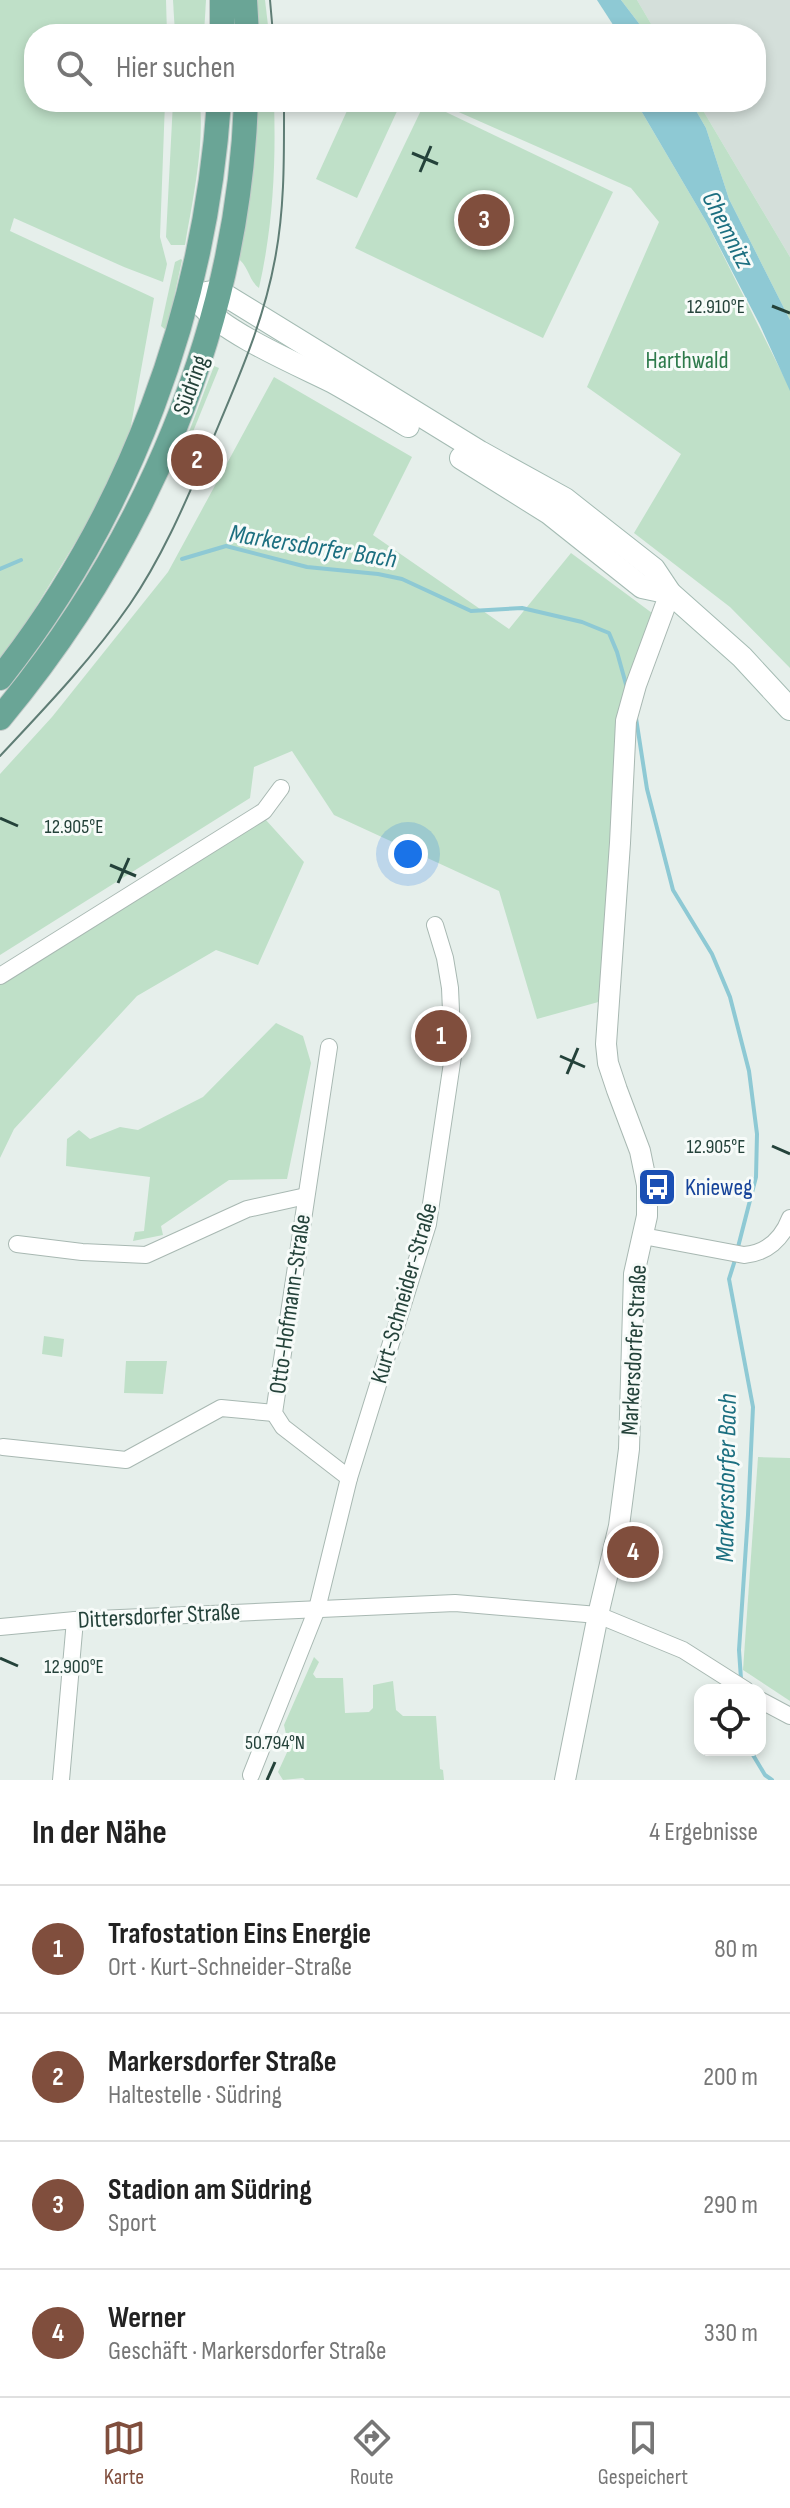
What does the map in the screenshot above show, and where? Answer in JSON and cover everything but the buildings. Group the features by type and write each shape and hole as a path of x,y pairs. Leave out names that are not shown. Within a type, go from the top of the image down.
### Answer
{"main road":[{"path":"222,0 222,24"},
{"path":"245,0 246,24"},
{"name":"Südring","path":"0,718 75,616 130,523 169,444 203,352 213,317 198,293 218,112"},
{"name":"Südring","path":"0,678 47,613 126,471 239,186 245,112"},
{"path":"198,293 565,499 654,569 670,593 742,657 790,709"},
{"path":"213,317 337,384 476,467 549,513 642,587 670,593"}],"street":[{"name":"Markersdorfer Straße","path":"565,1780 619,1526 629,1449 634,1274 647,1216 647,1185 640,1151 608,1063 606,1044 626,721 670,593"},
{"path":"0,976 264,811 281,788"},
{"name":"Kurt-Schneider-Straße","path":"317,1609 349,1478 428,1224 453,1056 450,988 435,925"},
{"name":"Otto-Hofmann-Straße","path":"329,1047 274,1413 283,1427 349,1478"},
{"name":"Otto-Hofmann-Straße","path":"17,1244 82,1252 146,1255 247,1209 306,1196"},
{"path":"643,1236 744,1255 757,1254 770,1247 785,1230 790,1218"},
{"name":"Otto-Hofmann-Straße","path":"3,1447 126,1460 221,1408 274,1413"},
{"name":"Dittersdorfer Straße","path":"0,1627 75,1620 455,1603 598,1615 683,1650 737,1684"},
{"path":"251,1775 317,1609"},
{"path":"61,1780 75,1620"},
{"path":"766,1703 790,1716"}],"shaded area":[{"path":"637,0 790,0 790,257 704,112 766,112 766,24 651,24"}],"green space":[{"path":"0,0 166,0 167,24 24,24 24,112 165,112 160,237 167,264 163,282 14,218 10,231 154,298 130,431 94,512 15,641 0,659"},
{"path":"173,0 206,0 205,24 174,24"},
{"path":"252,0 265,0 268,24 253,24"},
{"path":"621,0 637,0 651,24 639,24"},
{"path":"172,112 201,112 199,156 185,245 171,245 166,237"},
{"path":"252,112 274,112 268,242 259,288 236,257"},
{"path":"346,112 397,112 357,198 316,179"},
{"path":"420,112 446,112 613,192 543,338 355,248"},
{"name":"Harthwald","path":"459,112 642,112 707,223 790,389 790,668 730,607 634,533 681,454 587,387 659,222 631,188"},
{"path":"697,112 704,112 790,257 790,320 729,199 706,128"},
{"path":"181,259 167,331 161,326 175,262"},
{"path":"214,366 219,368 181,461 178,461"},
{"path":"274,377 412,457 373,535 509,629 571,553 652,613 617,720 602,1001 537,1019 499,891 334,815 292,751 254,767 250,798 0,955 0,774 52,717 168,572"},
{"path":"265,819 304,862 258,965 216,950 137,996 14,1129 0,1158 0,985"},
{"path":"276,1023 303,1036 311,1063 287,1179 229,1180 161,1226 163,1235 133,1241 135,1232 144,1231 150,1177 66,1166 67,1139 79,1130 90,1139 120,1127 138,1130 203,1097"},
{"path":"44,1336 64,1339 62,1357 42,1354"},
{"path":"126,1361 167,1361 163,1394 124,1393"},
{"path":"758,1457 790,1458 790,1701 743,1670"},
{"path":"314,1657 319,1662 313,1674 316,1678 343,1678 345,1713 369,1712 373,1708 373,1685 393,1681 396,1710 403,1716 436,1716 440,1769 443,1770 444,1780 283,1780 278,1772 289,1748 284,1725"}],"water":[{"path":"597,0 621,0 639,24 613,24"},
{"name":"Chemnitz","path":"642,112 697,112 706,128 729,199 790,320 790,391 760,325 707,223"}],"waterway":[{"name":"Markersdorfer Bach","path":"182,559 226,546 307,567 402,579 471,611 522,608 582,622 609,633 627,688"},
{"name":"Markersdorfer Bach","path":"0,569 21,560"},
{"name":"Markersdorfer Bach","path":"636,718 647,789 673,890 712,954 730,997 749,1071 757,1134 756,1177 737,1251"},
{"name":"Markersdorfer Bach","path":"735,1260 729,1279 753,1407 739,1650 741,1679"},
{"name":"Markersdorfer Bach","path":"754,1756 765,1775 772,1780"}],"tram line":[{"path":"270,0 272,24"},
{"path":"0,756 84,664 130,604 183,508 229,402 270,284 282,200 284,112"}],"place":[{"name":"Stadion am Südring","path":"484,220"},
{"name":"Markersdorfer Straße","path":"197,460"},
{"name":"Trafostation Eins Energie","path":"441,1036"},
{"name":"Knieweg","path":"657,1187"},
{"name":"Werner","path":"633,1552"}]}
